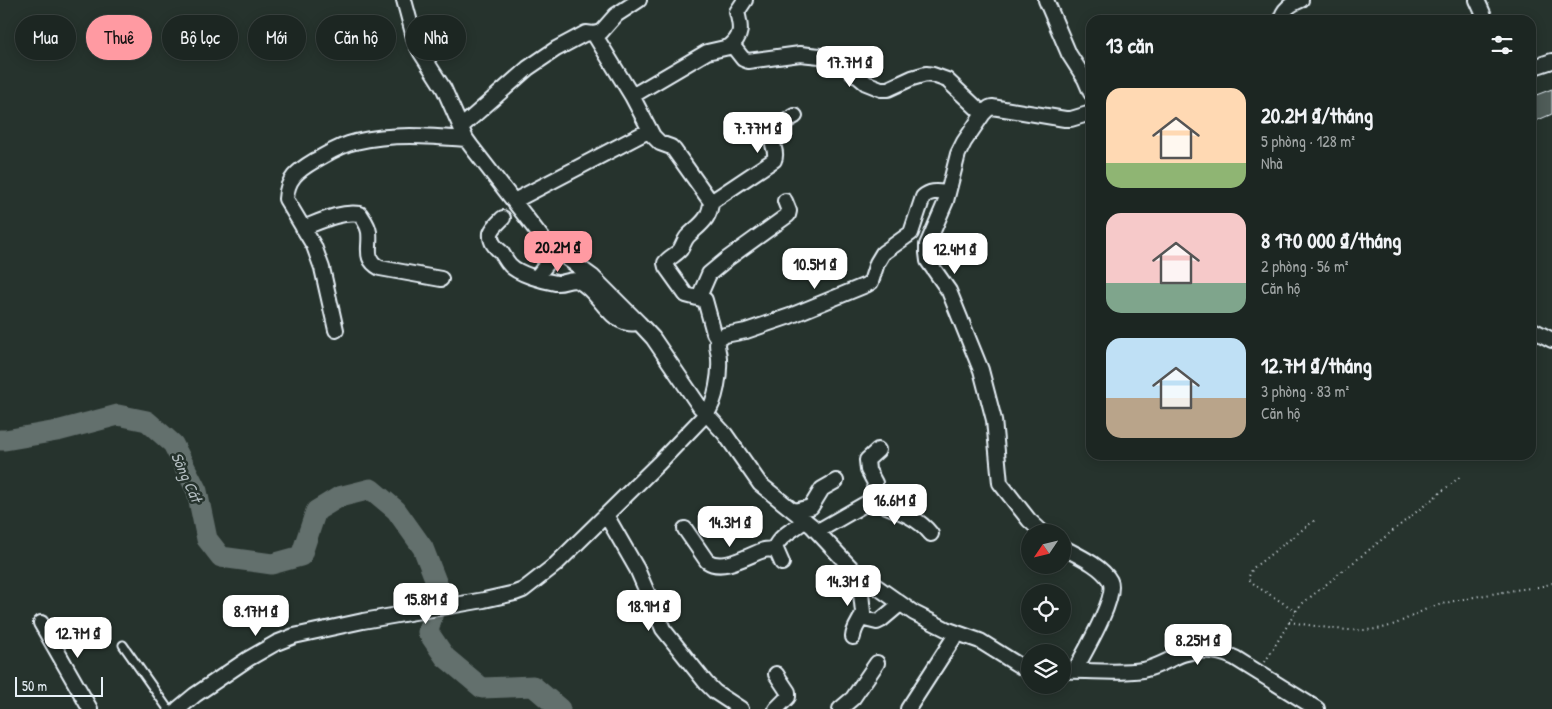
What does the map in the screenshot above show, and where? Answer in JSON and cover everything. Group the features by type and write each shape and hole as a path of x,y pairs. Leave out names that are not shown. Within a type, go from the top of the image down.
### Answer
{"street":[{"path":"404,0 415,40 444,89 463,133 543,239 593,277 653,338 695,400 725,434 760,484 818,531 859,575 900,604 914,613 957,633 980,641 1021,667"},
{"path":"336,330 322,268 314,246 286,199 286,191 290,179 303,168 335,149 354,142 382,138 463,133 528,68 556,49 586,33 594,34 601,32 616,15 639,0"},
{"path":"632,96 706,52 732,46 741,28 737,12 745,0"},
{"path":"1046,0 1069,54 1086,79"},
{"path":"1282,15 1288,6 1301,0"},
{"path":"1478,0 1484,15"},
{"path":"178,709 195,695 248,659 276,643 302,634 515,593 532,584 555,565 707,413 712,403 717,382 719,361 718,339 714,333 704,299 686,295 665,263 668,258 679,250 687,237 702,225 711,208 711,202 674,150 658,142 594,34"},
{"path":"732,46 748,61 800,54 830,56 837,59 866,83 881,90 926,74 934,75 946,80 983,114"},
{"path":"1536,66 1552,61"},
{"path":"1033,524 1000,483 994,420 981,370 949,292 927,257 927,245 946,202 958,154 986,110 992,108 1065,119 1086,115"},
{"path":"711,202 774,160 776,154 773,142 774,131 795,116"},
{"path":"514,201 650,130"},
{"path":"718,339 725,335 746,331 790,316 866,286 871,282 876,263 883,253 911,233 923,197 934,191 948,193"},
{"path":"699,298 709,274 727,258 788,215 789,211 784,201"},
{"path":"303,228 336,216 353,213 360,214 366,222 369,232 370,259 373,265 380,268 441,279"},
{"path":"503,218 492,230 491,237 494,247 511,266 536,278 555,283 579,281 593,292 612,314 628,323 639,323"},
{"path":"536,278 557,251"},
{"path":"1536,332 1552,340"},
{"path":"872,500 874,483 868,470 867,460 878,450"},
{"path":"685,529 710,563 720,564 739,560 766,550 779,556 775,546 780,539 798,528 800,515 811,507 822,489 836,481"},
{"path":"818,531 872,500"},
{"path":"872,500 910,516 925,526 931,534"},
{"path":"606,515 637,569 663,629 706,683 715,692 741,709"},
{"path":"1071,552 1101,571 1112,585 1111,595 1097,628 1071,668"},
{"path":"853,637 863,608 859,575"},
{"path":"861,618 877,622 900,604"},
{"path":"41,623 90,709"},
{"path":"908,709 957,633"},
{"path":"1071,671 1144,670 1184,654 1214,650 1235,658 1317,709"},
{"path":"840,709 853,698 877,663"},
{"path":"776,674 788,692 788,697 776,709"}],"lane":[{"path":"123,645 168,709"}],"path":[{"path":"1258,673 1296,611 1303,603 1461,476"},
{"path":"1296,611 1256,586 1249,576 1253,568 1315,520"},
{"path":"1289,622 1352,630 1375,630 1443,604 1540,587 1552,583"}],"building":[{"path":"1552,89 1552,114 1536,121 1536,95"}],"waterway":[{"name":"Sông Cát","path":"0,440 57,431 118,415 147,421 173,444 197,491 207,539 221,557 272,564 301,556 316,511 339,497 371,489 396,510 423,548 439,589 428,632 445,657 482,688 533,686 560,709"}]}
